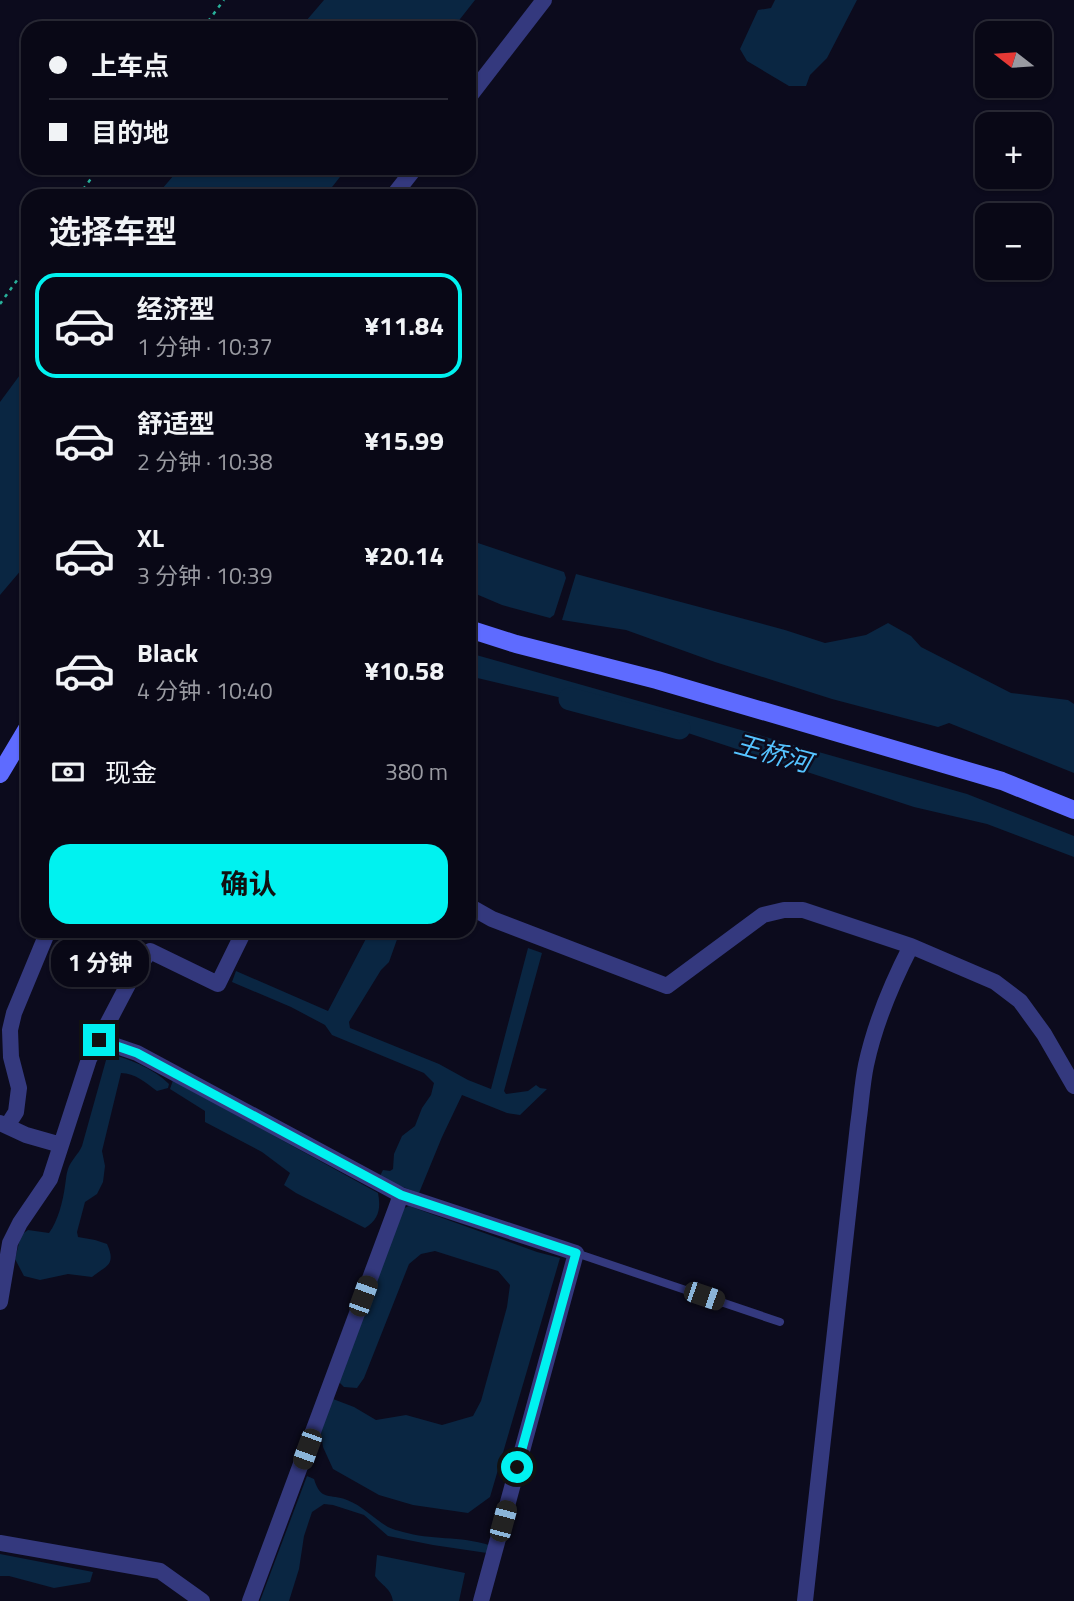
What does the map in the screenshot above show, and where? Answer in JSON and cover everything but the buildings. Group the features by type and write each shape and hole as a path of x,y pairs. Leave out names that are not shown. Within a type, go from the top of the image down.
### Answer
{"street":[{"path":"476,88 544,0"},
{"path":"398,189 410,175"},
{"path":"476,631 657,680 989,777 1074,810"},
{"path":"0,774 21,739"},
{"path":"476,910 492,919 667,986 763,915 784,910 803,910 911,946 995,982 1020,1001 1044,1034 1074,1086"},
{"path":"45,938 14,1013 10,1030 11,1057 19,1088 16,1112 4,1125 26,1135 61,1145"},
{"path":"0,1302 10,1244 20,1223 50,1179 89,1059 133,975 150,951 218,984 241,938"},
{"path":"805,1601 866,1065 895,978 911,946"},
{"path":"99,1040 137,1053 401,1195 576,1253 481,1601"},
{"path":"250,1601 401,1195"},
{"path":"0,1544 160,1571 202,1601"}],"lane":[{"path":"576,1253 780,1322"}],"path":[{"path":"208,21 225,0"},
{"path":"0,304 21,275"}],"water":[{"path":"324,0 475,0 458,21 306,21"},
{"path":"775,0 857,0 827,58 810,75 806,86 789,86 747,61 740,49 758,10 771,8"},
{"path":"174,175 342,175 330,189 162,189"},
{"path":"21,374 21,570 0,595 0,402"},
{"path":"476,542 564,572 566,578 554,615 550,618 502,605 476,594"},
{"path":"576,574 825,643 866,635 888,623 911,636 921,647 1011,693 1068,700 1074,704 1074,773 949,723 938,727 832,699 626,630 562,620"},
{"path":"476,655 967,794 1074,836 1074,857 987,824 914,807 630,714 476,678"},
{"path":"366,938 398,938 389,962 381,970 349,1022 350,1028 439,1064 491,1089 528,948 542,953 504,1091 506,1094 528,1091 536,1085 547,1089 520,1115 507,1113 462,1095 419,1193 379,1178 383,1170 393,1169 394,1154 402,1136 415,1126 431,1095 434,1083 424,1073 332,1035 325,1025 232,982 236,971 328,1011"},
{"path":"108,1053 156,1073 169,1084 168,1088 157,1091 136,1077 121,1073 102,1151 105,1166 103,1182 97,1194 85,1202 77,1232 78,1237 107,1244 110,1261 92,1277 68,1274 40,1280 24,1276 15,1259 21,1235 28,1230 49,1233 55,1223 68,1169 82,1146"},
{"path":"173,1080 378,1193 379,1209 376,1217 365,1228 284,1185 290,1173 262,1152 205,1122 205,1111 170,1089"},
{"path":"409,1206 560,1258 490,1497 468,1513 413,1505 379,1495 333,1469 323,1447 320,1427 333,1399 376,1420 406,1415 442,1425 473,1416 481,1401 507,1307 510,1285 498,1271 435,1251 421,1254 409,1264 364,1378 357,1388 344,1387 337,1380 400,1210"},
{"path":"307,1476 314,1479 323,1494 353,1503 390,1528 413,1534 478,1542 489,1545 487,1553 388,1536 364,1515 324,1504 312,1512 289,1601 260,1601"},
{"path":"0,1554 93,1572 90,1582 54,1588 0,1576"},
{"path":"377,1555 465,1573 459,1601 393,1601 388,1590 375,1576"}],"waterway":[{"name":"王桥河","path":"570,699 679,728"}],"route":[{"path":"99,1040 137,1053 401,1195 576,1253 517,1467"}]}
